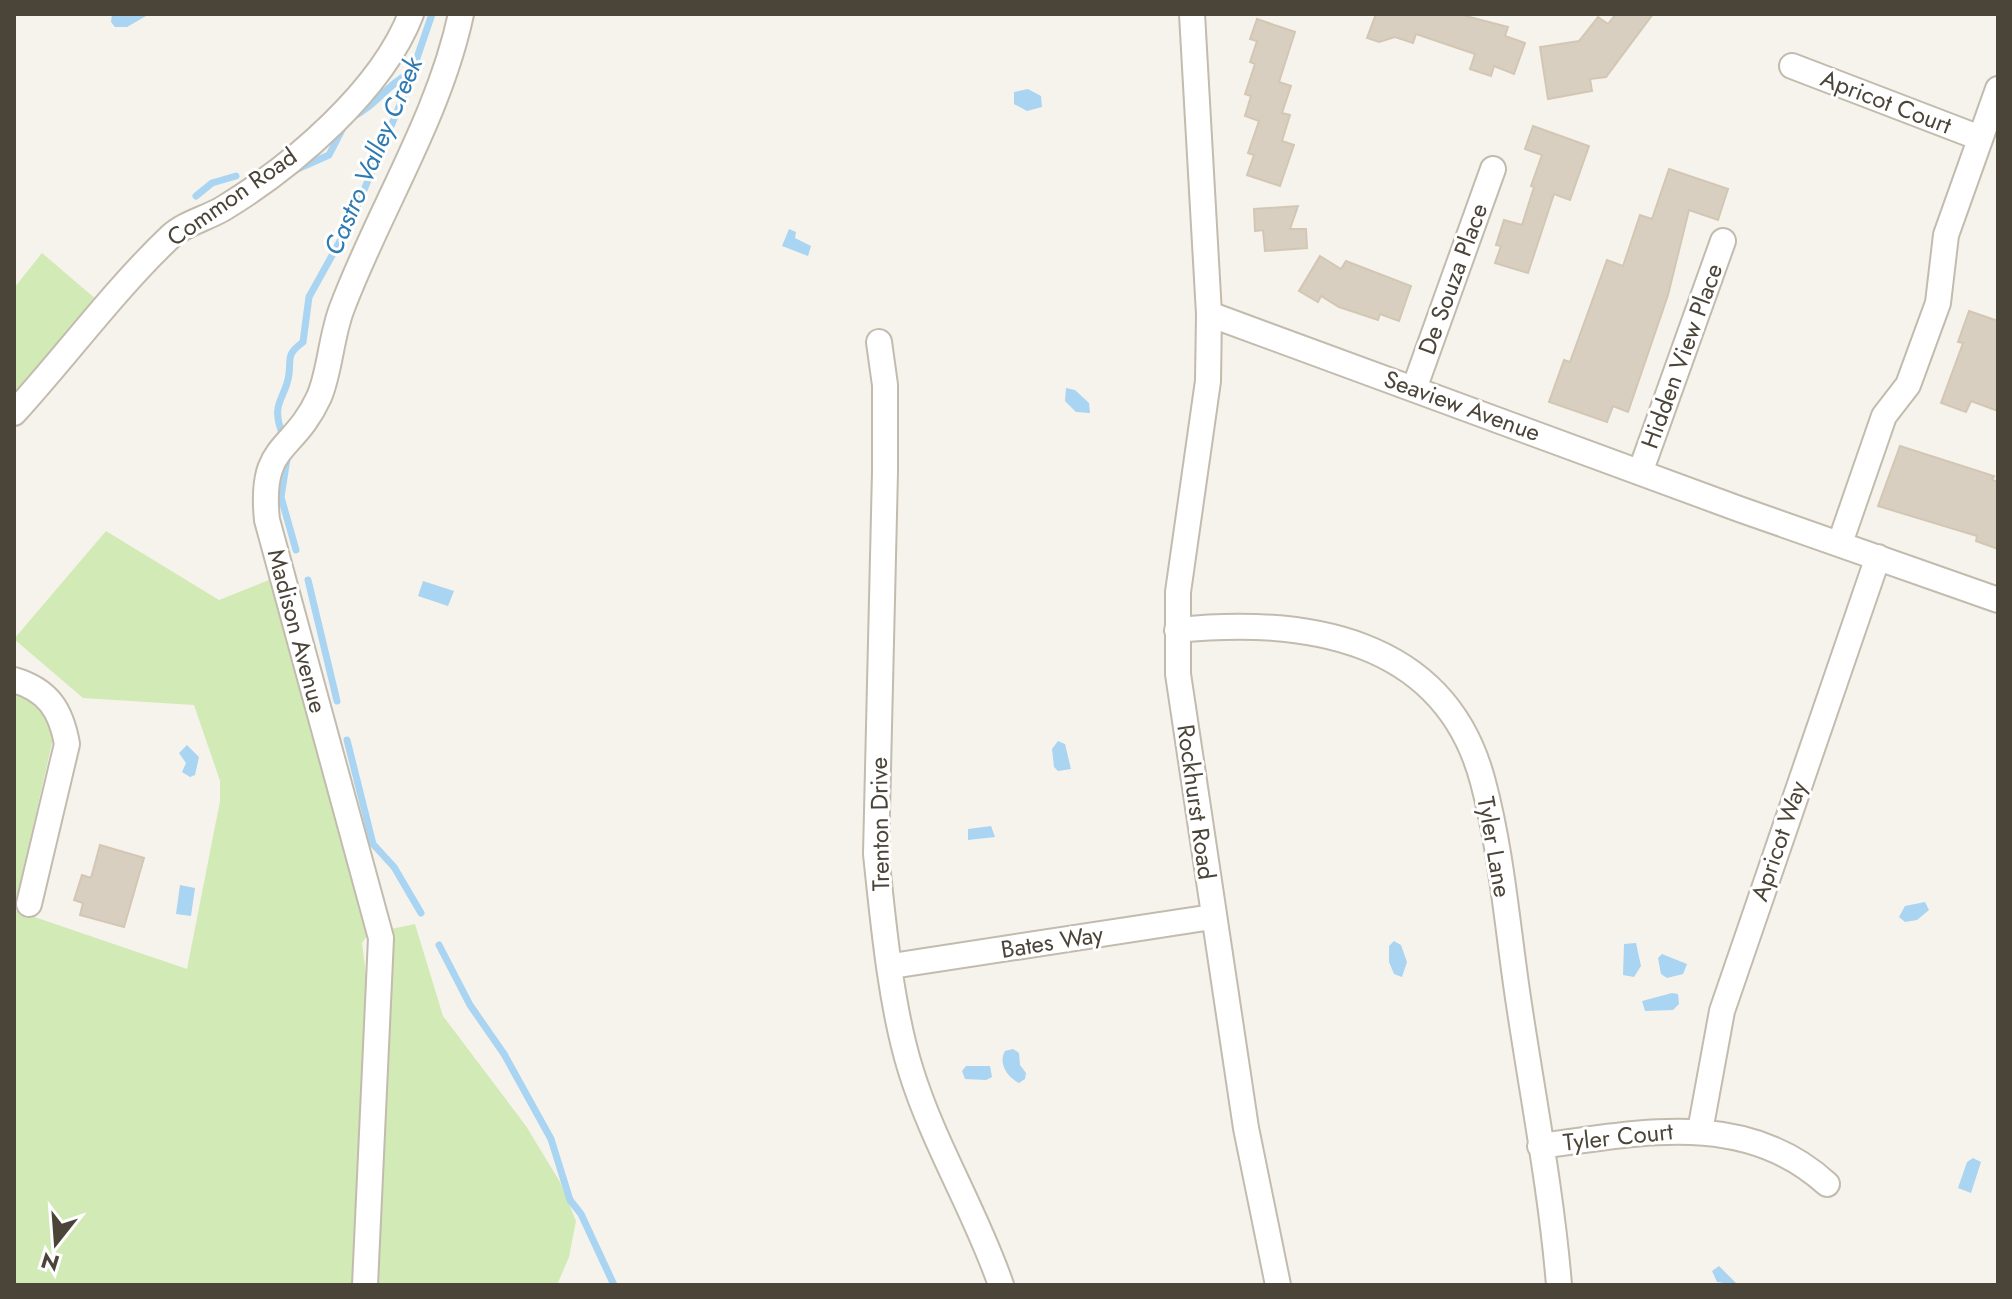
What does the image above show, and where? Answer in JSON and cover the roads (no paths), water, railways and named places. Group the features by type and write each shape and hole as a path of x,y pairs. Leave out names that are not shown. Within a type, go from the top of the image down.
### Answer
{"street":[{"name":"Common Road","path":"14,413 174,233 224,208 280,169 347,106 397,46 411,14"},
{"name":"Madison Avenue","path":"365,1285 381,938 267,520 264,493 268,469 282,444 301,429 320,395 342,309 432,106 461,14"},
{"path":"1192,14 1209,314"},
{"name":"Apricot Court","path":"1792,66 1980,138"},
{"path":"1840,543 1884,416 1908,385 1938,303 1946,235 1998,89"},
{"name":"De Souza Place","path":"1414,389 1493,169"},
{"name":"Hidden View Place","path":"1641,470 1723,241"},
{"name":"Seaview Avenue","path":"1209,314 1998,600"},
{"name":"Rockhurst Road","path":"1209,314 1208,381 1178,592 1178,674 1246,1128 1278,1285"},
{"name":"Trenton Drive","path":"879,342 885,385 885,472 876,854 898,1015 911,1071 1001,1285"},
{"name":"Apricot Way","path":"1700,1131 1722,1011 1878,557"},
{"name":"Tyler Lane","path":"1177,630 1310,630 1351,640 1390,659 1423,682 1469,744 1482,780 1559,1285"},
{"path":"14,680 33,685 49,699 62,717 67,744 29,904"},
{"name":"Bates Way","path":"892,966 1212,917"},
{"name":"Tyler Court","path":"1540,1146 1665,1129 1700,1131 1768,1146 1805,1163 1827,1184"}],"water":[{"path":"112,14 146,16 127,27 115,27 111,22"},
{"path":"1028,89 1041,96 1042,107 1027,111 1014,104 1014,92"},
{"path":"789,229 796,232 795,238 811,246 808,256 782,246"},
{"path":"1066,388 1075,390 1089,403 1090,413 1076,412 1065,401"},
{"path":"423,581 454,591 448,606 418,596"},
{"path":"1058,741 1065,744 1071,769 1058,771 1054,767 1052,749"},
{"path":"187,745 199,757 195,775 190,777 182,772 186,763 179,753"},
{"path":"991,826 995,837 968,840 968,829"},
{"path":"180,885 195,888 191,916 176,914"},
{"path":"1925,902 1929,910 1917,920 1905,922 1899,917 1905,906"},
{"path":"1394,941 1401,945 1407,962 1402,977 1394,974 1389,962 1389,946"},
{"path":"1636,943 1641,966 1634,977 1623,975 1624,944"},
{"path":"1662,954 1687,964 1683,974 1667,978 1661,974 1658,958"},
{"path":"1678,994 1679,1004 1673,1010 1645,1011 1642,1001"},
{"path":"1013,1049 1019,1053 1020,1065 1026,1073 1025,1079 1019,1083 1003,1065 1005,1051"},
{"path":"966,1066 990,1066 992,1077 986,1080 965,1079 962,1071"},
{"path":"1973,1158 1981,1162 1971,1193 1958,1188 1967,1162"},
{"path":"1719,1266 1738,1285 1717,1282 1712,1271"}],"waterway":[{"name":"Castro Valley Creek","path":"281,430 278,406 289,374 290,356 303,342 309,297 350,223 405,93 432,14"},
{"path":"352,117 412,72"},
{"path":"293,171 329,155 344,126"},
{"path":"196,196 212,183 236,176"},
{"path":"287,459 281,497 296,550"},
{"path":"308,580 337,701"},
{"path":"347,740 373,844 394,867 421,913"},
{"path":"439,945 470,1005 504,1054 551,1139 570,1200 581,1214 614,1285"}]}
